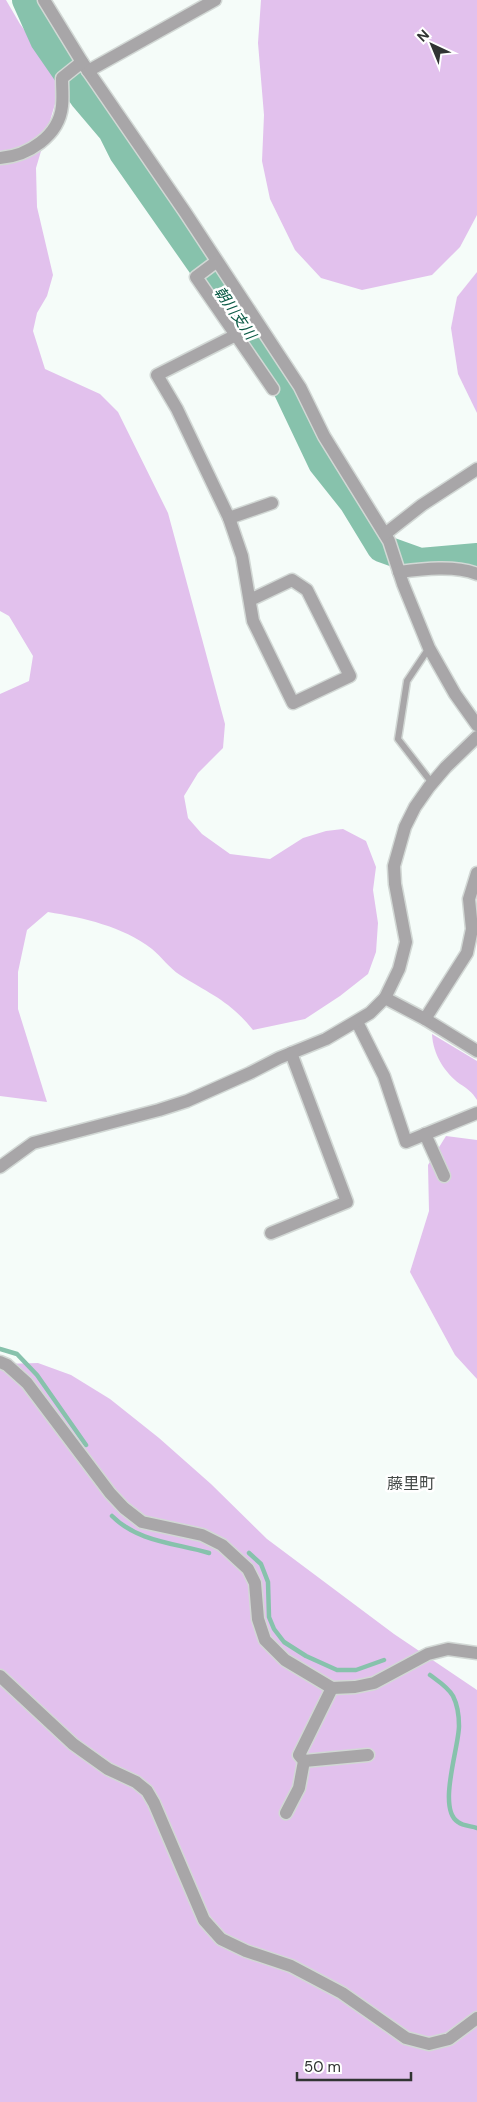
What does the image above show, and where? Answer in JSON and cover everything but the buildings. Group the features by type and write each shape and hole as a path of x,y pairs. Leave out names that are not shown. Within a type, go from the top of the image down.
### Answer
{"street":[{"path":"0,158 27,150 42,142 56,125 62,107 62,78 82,66 215,0"},
{"path":"46,1 82,66 185,212 216,263 300,387 324,436 387,537 429,648 455,694 477,725"},
{"path":"216,263 196,277 273,389"},
{"path":"236,335 157,375 177,409 229,518 242,556 253,621 293,703 350,676 307,590 292,580 250,600"},
{"path":"387,537 422,505 477,469"},
{"path":"229,518 272,503"},
{"path":"398,567 416,570 463,570 477,574"},
{"path":"0,1167 33,1143 159,1110 187,1101 250,1074 291,1053 326,1039 357,1022 385,998 399,969 406,942 395,884 394,866 398,846 415,807 432,783 477,736"},
{"path":"425,1019 468,953 472,930 469,899 477,873"},
{"path":"385,998 425,1019 477,1051"},
{"path":"357,1022 384,1076 406,1142 477,1113"},
{"path":"271,1233 347,1202 291,1053"},
{"path":"425,1134 444,1176"},
{"path":"0,1362 7,1365 28,1383 110,1493 124,1508 142,1522 202,1535 222,1545 248,1569 256,1583 258,1619 265,1640 285,1660 332,1688 355,1687 374,1683 428,1654 448,1649 477,1653"},
{"path":"0,1676 73,1744 108,1769 136,1782 147,1791 154,1802 204,1920 222,1939 246,1951 291,1966 333,1988 406,2038 429,2044 449,2039 477,2018"},
{"path":"304,1761 299,1755 332,1688"},
{"path":"304,1761 368,1755"},
{"path":"286,1813 299,1788 304,1761"}],"lane":[{"path":"429,648 407,681 398,739 432,783"}],"shaded area":[{"path":"0,0 6,0 20,24 58,76 58,94 36,168 37,207 53,275 47,296 37,313 33,331 45,369 100,394 118,412 168,513 225,724 223,748 198,773 184,796 188,818 202,834 230,854 270,859 303,838 326,831 343,829 366,841 376,867 373,890 378,923 376,952 368,974 340,996 305,1019 253,1030 228,1005 176,972 156,952 128,934 102,924 48,912 27,930 18,972 18,1009 47,1102 0,1096 0,694 29,681 33,656 9,616 0,611"},
{"path":"261,0 477,0 477,215 460,247 432,275 362,290 321,278 295,250 270,199 262,161 264,115 258,43"},
{"path":"477,272 477,413 458,374 451,328 457,297"},
{"path":"432,1034 477,1061 477,1100 470,1091 454,1079 444,1068 437,1055"},
{"path":"446,1136 477,1140 477,1379 455,1355 410,1272 429,1211 428,1165"},
{"path":"38,1363 71,1375 110,1399 159,1438 211,1484 267,1539 394,1634 477,1690 477,2102 0,2102 0,1364"}],"waterway":[{"name":"朝川支川","path":"26,0 44,40 84,98 112,131 123,153 284,383 322,463 353,502 381,548 420,562 477,557"},
{"path":"0,1349 17,1354 37,1375 86,1445"},
{"path":"112,1516 122,1525 145,1536 209,1553"},
{"path":"249,1553 261,1564 268,1582 269,1617 274,1629 284,1642 306,1656 337,1670 356,1670 384,1660"},
{"path":"430,1675 443,1684 451,1693 456,1703 458,1714 458,1736 449,1791 449,1804 452,1815 458,1822 477,1828"}],"district":[{"name":"藤里町","path":"411,1483"}]}
